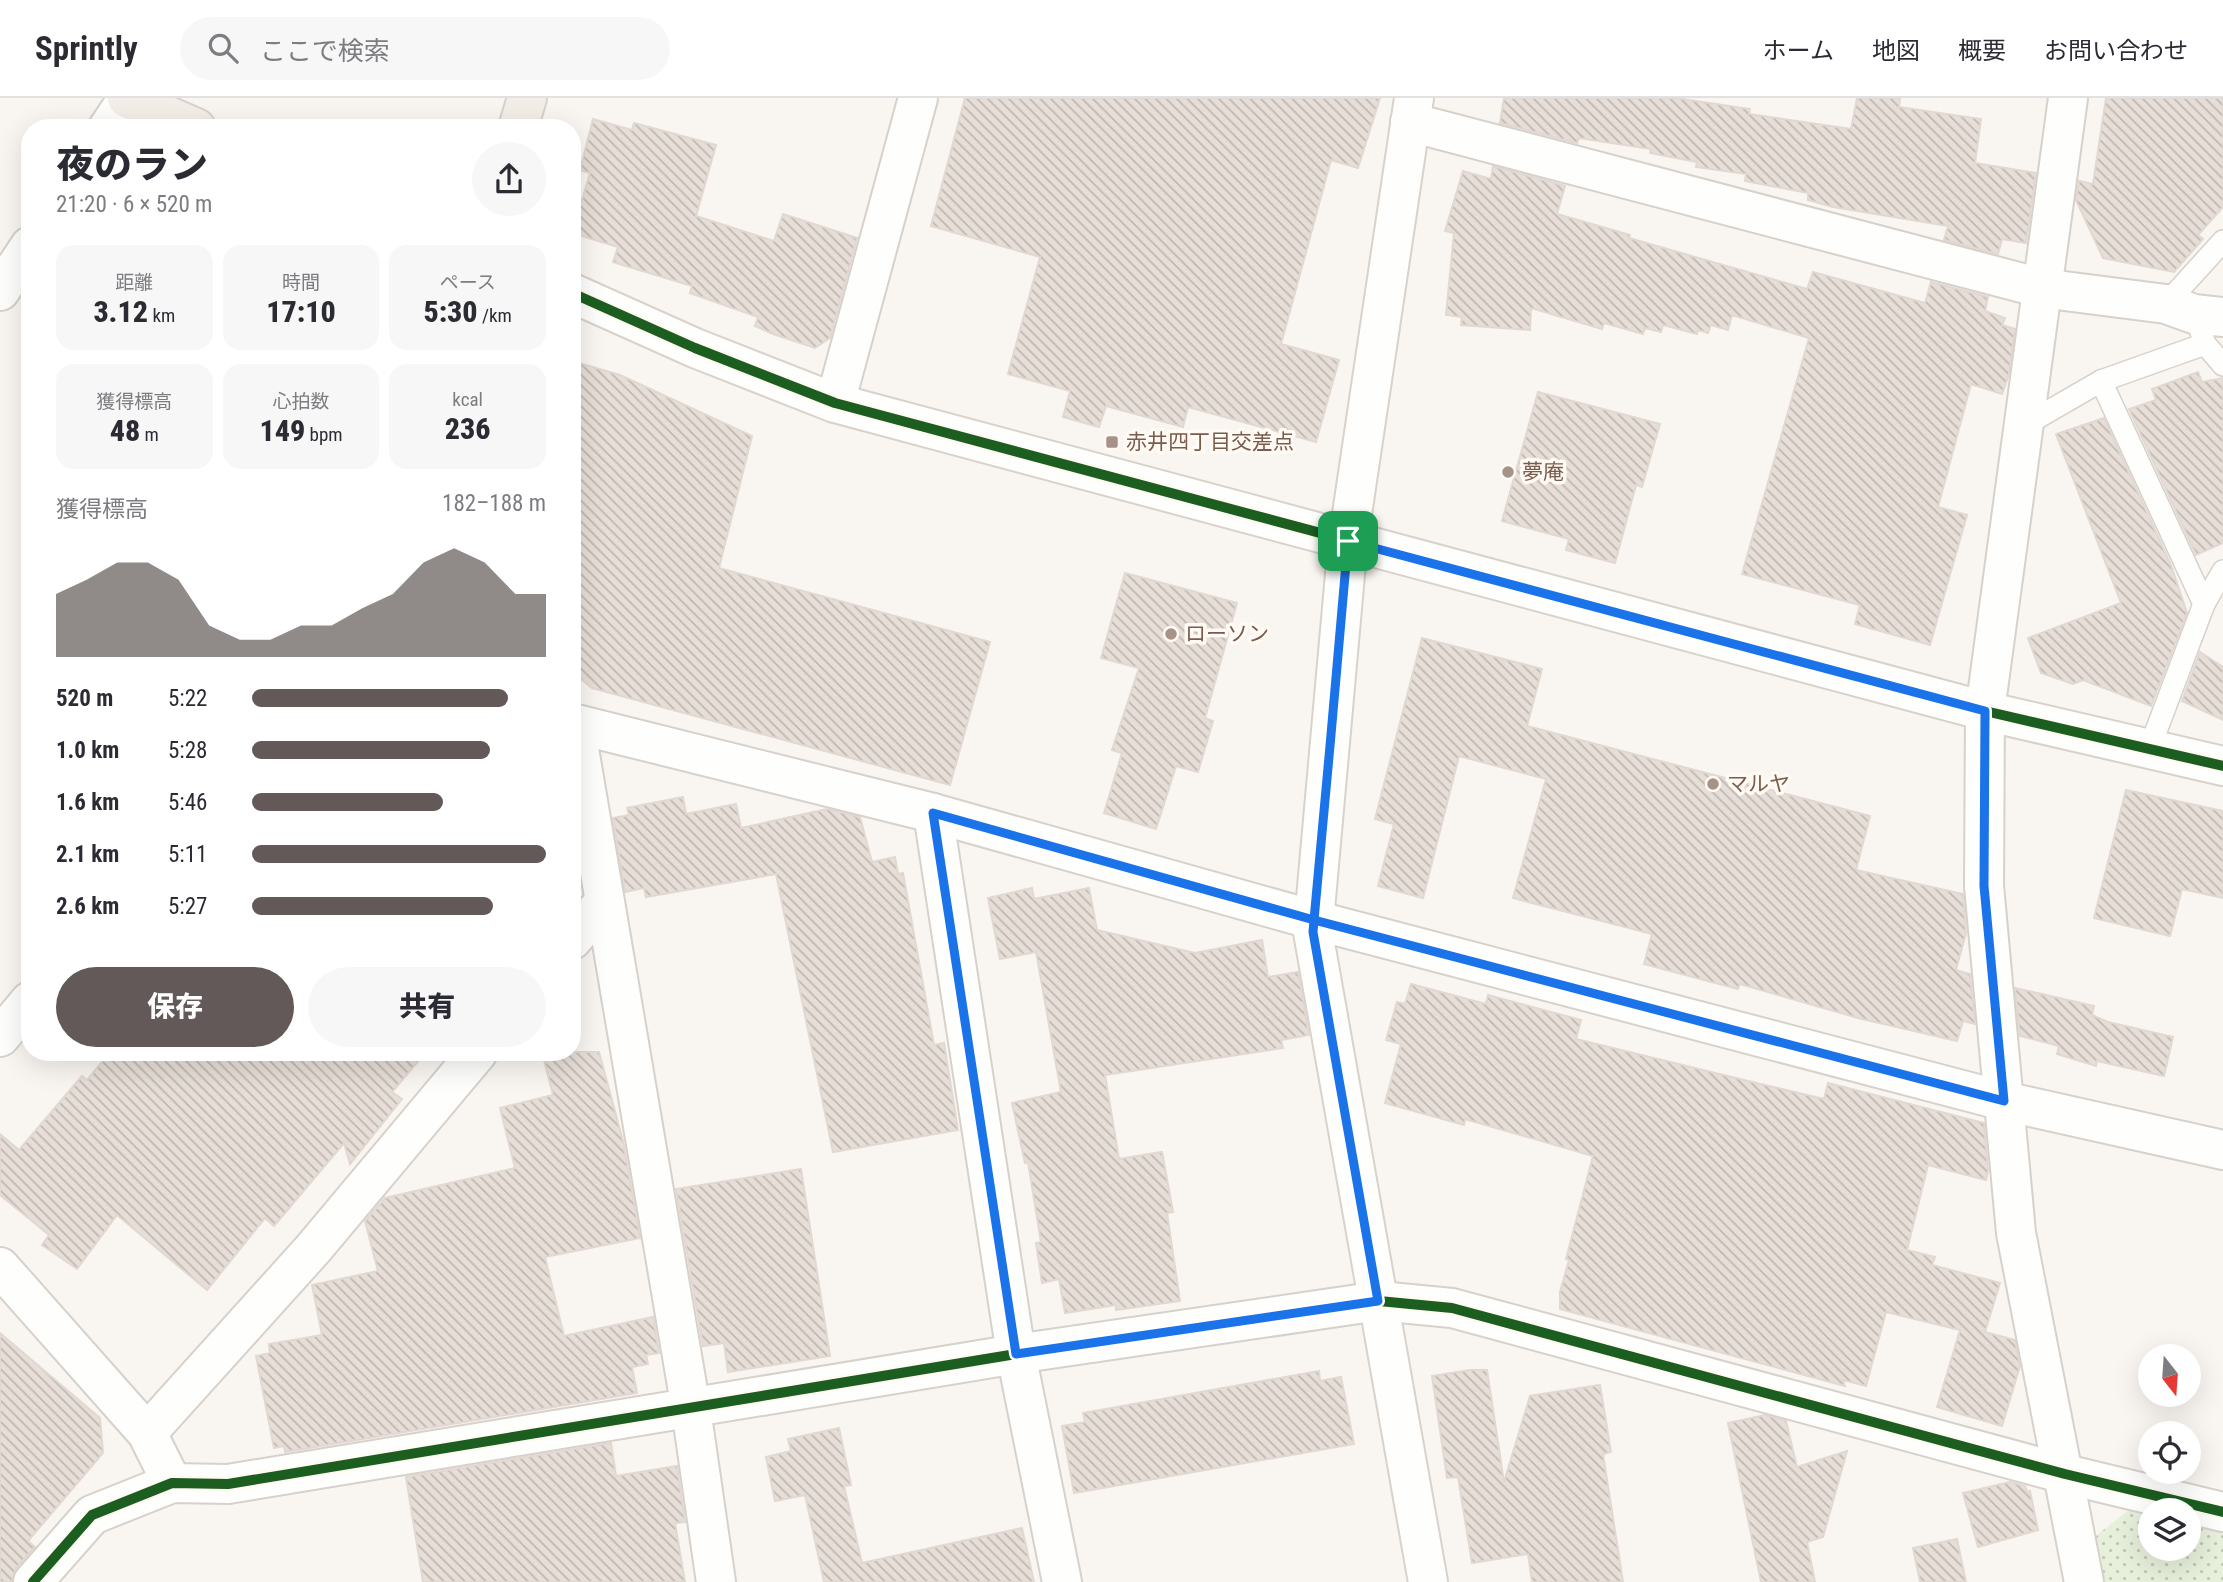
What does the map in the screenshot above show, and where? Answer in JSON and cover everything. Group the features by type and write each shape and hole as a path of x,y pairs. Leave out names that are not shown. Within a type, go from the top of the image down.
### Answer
{"main road":[{"path":"128,98 176,119"},
{"path":"521,119 527,98"}],"street":[{"path":"114,119 128,98"},
{"path":"835,403 918,98"},
{"path":"2068,98 1985,711 1984,886 2016,1233 2084,1582"},
{"path":"1428,1582 1313,932 1348,541 1412,110 2041,288 2197,320"},
{"path":"0,291 21,260"},
{"path":"581,297 695,348 835,403 1985,711 2223,766"},
{"path":"581,726 933,813 1314,920 2004,1101 2223,1150"},
{"path":"581,766 691,1409 716,1582"},
{"path":"933,813 1016,1354 1062,1582"},
{"path":"581,929 604,902"},
{"path":"0,1037 21,1012"},
{"path":"147,1433 313,1249 470,1061"},
{"path":"0,1268 147,1433 172,1483"},
{"path":"33,1582 92,1515 172,1483 228,1484 1016,1354 1378,1301 1452,1308 2065,1474 2223,1512"}],"lane":[{"path":"2023,426 2101,381 2197,320 2223,241"},
{"path":"2197,320 2223,365"},
{"path":"2101,381 2204,604"},
{"path":"2150,747 2204,604 2223,571"}],"green space":[{"path":"2130,1509 2138,1511 2138,1561 2201,1561 2201,1526 2223,1532 2223,1582 2104,1582 2096,1536"}],"building":[{"path":"965,98 1380,98 1358,168 1331,160 1281,344 1339,360 1316,442 1188,407 1183,427 1106,406 1099,427 1063,417 1070,391 1008,374 1040,257 931,226"},
{"path":"1504,98 1676,98 1750,109 1749,114 1851,129 1857,98 1900,98 1899,107 1981,119 1975,163 2036,173 2026,243 2002,239 1998,254 1944,240 1948,226 1833,207 1808,200 1808,193 1745,181 1746,174 1696,167 1697,162 1650,153 1651,149 1579,138 1577,143 1500,123"},
{"path":"2106,98 2223,98 2223,207 2198,235 2203,239 2174,272 2103,258 2076,200 2079,181 2093,184"},
{"path":"593,119 632,130 634,123 716,145 696,216 774,241 783,214 857,238 830,338 815,348 773,334 755,326 758,317 690,293 692,286 613,262 618,247 581,236 581,203 590,173 581,170"},
{"path":"1493,166 1565,186 1557,214 1630,235 1629,238 1807,289 1813,272 1925,303 1931,282 1988,297 1985,311 2005,318 2002,325 2015,329 2009,374 2002,394 1971,384 1938,507 1967,515 1930,645 1855,624 1860,605 1742,574 1809,338 1732,315 1728,330 1711,325 1708,333 1698,330 1697,334 1663,325 1661,332 1645,328 1643,334 1604,323 1602,329 1531,308 1530,330 1461,325 1462,317 1446,315 1454,233 1445,231 1463,171 1491,179"},
{"path":"581,364 620,375 752,436 719,568 990,642 950,785 592,688 581,679"},
{"path":"2198,372 2202,382 2223,378 2223,543 2196,555 2129,409 2156,400 2152,389"},
{"path":"1538,392 1660,424 1642,487 1636,485 1615,563 1566,550 1569,539 1502,521"},
{"path":"2104,418 2171,565 2187,613 2151,706 2083,680 2073,684 2041,673 2028,638 2121,603 2056,434"},
{"path":"1125,573 1237,603 1205,718 1213,721 1198,772 1176,766 1156,829 1104,813 1122,753 1112,750 1139,668 1101,658"},
{"path":"1422,638 1542,669 1527,726 1870,816 1856,870 1963,894 1966,933 1956,970 1970,974 1975,1024 1963,1021 1957,1041 1858,1018 1740,984 1738,989 1644,964 1652,934 1513,898 1546,779 1459,756 1423,898 1378,886 1394,824 1375,819"},
{"path":"2200,652 2223,667 2223,720 2182,701"},
{"path":"2126,790 2223,811 2223,898 2182,889 2170,936 2094,918"},
{"path":"683,797 686,814 736,804 741,828 827,809 860,817 872,862 895,857 898,874 903,873 934,1045 944,1043 958,1130 833,1152 776,874 646,897 644,888 625,892 613,818 629,815 627,808"},
{"path":"1032,888 1034,899 1089,888 1097,930 1195,953 1262,940 1268,977 1298,972 1309,1035 1281,1040 1283,1048 1105,1075 1119,1159 1162,1152 1173,1212 1167,1213 1180,1301 1116,1310 1116,1305 1065,1313 1059,1279 1042,1283 1036,1243 1041,1242 1028,1162 1025,1163 1012,1103 1061,1092 1036,952 1000,959 988,898"},
{"path":"1411,984 1486,1004 1488,995 1581,1020 1576,1039 1748,1081 1824,1099 1828,1083 1984,1123 1988,1171 1986,1180 1928,1165 1907,1250 1935,1257 1932,1265 2000,1283 1985,1332 2015,1340 2020,1366 2002,1426 1937,1407 1960,1330 1886,1312 1866,1386 1843,1380 1845,1386 1560,1309 1560,1292 1569,1260 1566,1259 1593,1156 1465,1119 1464,1125 1385,1103 1401,1044 1386,1040 1397,1002 1405,1004"},
{"path":"2015,988 2094,1006 2092,1015 2108,1022 2173,1037 2164,1076 2097,1061 2096,1066 2057,1054 2059,1046 2020,1036"},
{"path":"581,1052 599,1052 623,1141 640,1238 545,1257 564,1336 653,1317 659,1353 646,1355 648,1364 632,1367 637,1393 285,1452 284,1446 274,1448 256,1356 270,1353 269,1344 322,1335 312,1285 378,1271 365,1221 385,1198 515,1168 500,1108 553,1095 544,1061 581,1061"},
{"path":"103,1061 418,1061 392,1092 402,1099 350,1164 344,1143 274,1226 265,1218 207,1290 117,1215 77,1269 42,1245 49,1235 0,1195 0,1134 19,1150 82,1076 87,1080"},
{"path":"801,1169 830,1356 728,1372 724,1343 703,1346 676,1189"},
{"path":"0,1333 100,1418 103,1453 28,1541 35,1547 16,1568 12,1582 0,1582"},
{"path":"1487,1370 1504,1482 1530,1396 1600,1385 1611,1452 1603,1454 1623,1582 1532,1582 1528,1554 1472,1563 1458,1477 1447,1478 1432,1376"},
{"path":"1319,1371 1320,1381 1341,1377 1354,1444 1074,1493 1062,1426 1085,1422 1083,1413"},
{"path":"1765,1415 1786,1421 1797,1467 1847,1451 1823,1537 1807,1542 1815,1582 1761,1582 1728,1423"},
{"path":"839,1428 851,1485 844,1486 862,1563 1022,1528 1034,1582 824,1582 805,1495 775,1501 766,1457 791,1451 788,1439"},
{"path":"611,1443 616,1476 677,1466 685,1522 675,1523 685,1582 423,1582 406,1477"},
{"path":"2010,1482 2025,1486 2027,1492 2030,1491 2038,1530 1978,1547 1963,1493"},
{"path":"1957,1539 1966,1582 1920,1582 1913,1548"}],"cycle path":[{"path":"581,297 695,348 835,403 1985,711 2223,766"},
{"path":"33,1582 92,1515 172,1483 228,1484 1016,1354 1379,1301 1452,1308 2065,1474 2223,1512"}],"place":[{"name":"赤井四丁目交差点","path":"1112,442"},
{"name":"夢庵","path":"1508,472"},
{"name":"ローソン","path":"1171,634"},
{"name":"マルヤ","path":"1713,784"}],"route":[{"path":"1348,541 1323,825 1314,920 1313,932 1378,1301 1016,1354 933,813 1314,920 2004,1101 1984,886 1985,711 1348,541"}]}
